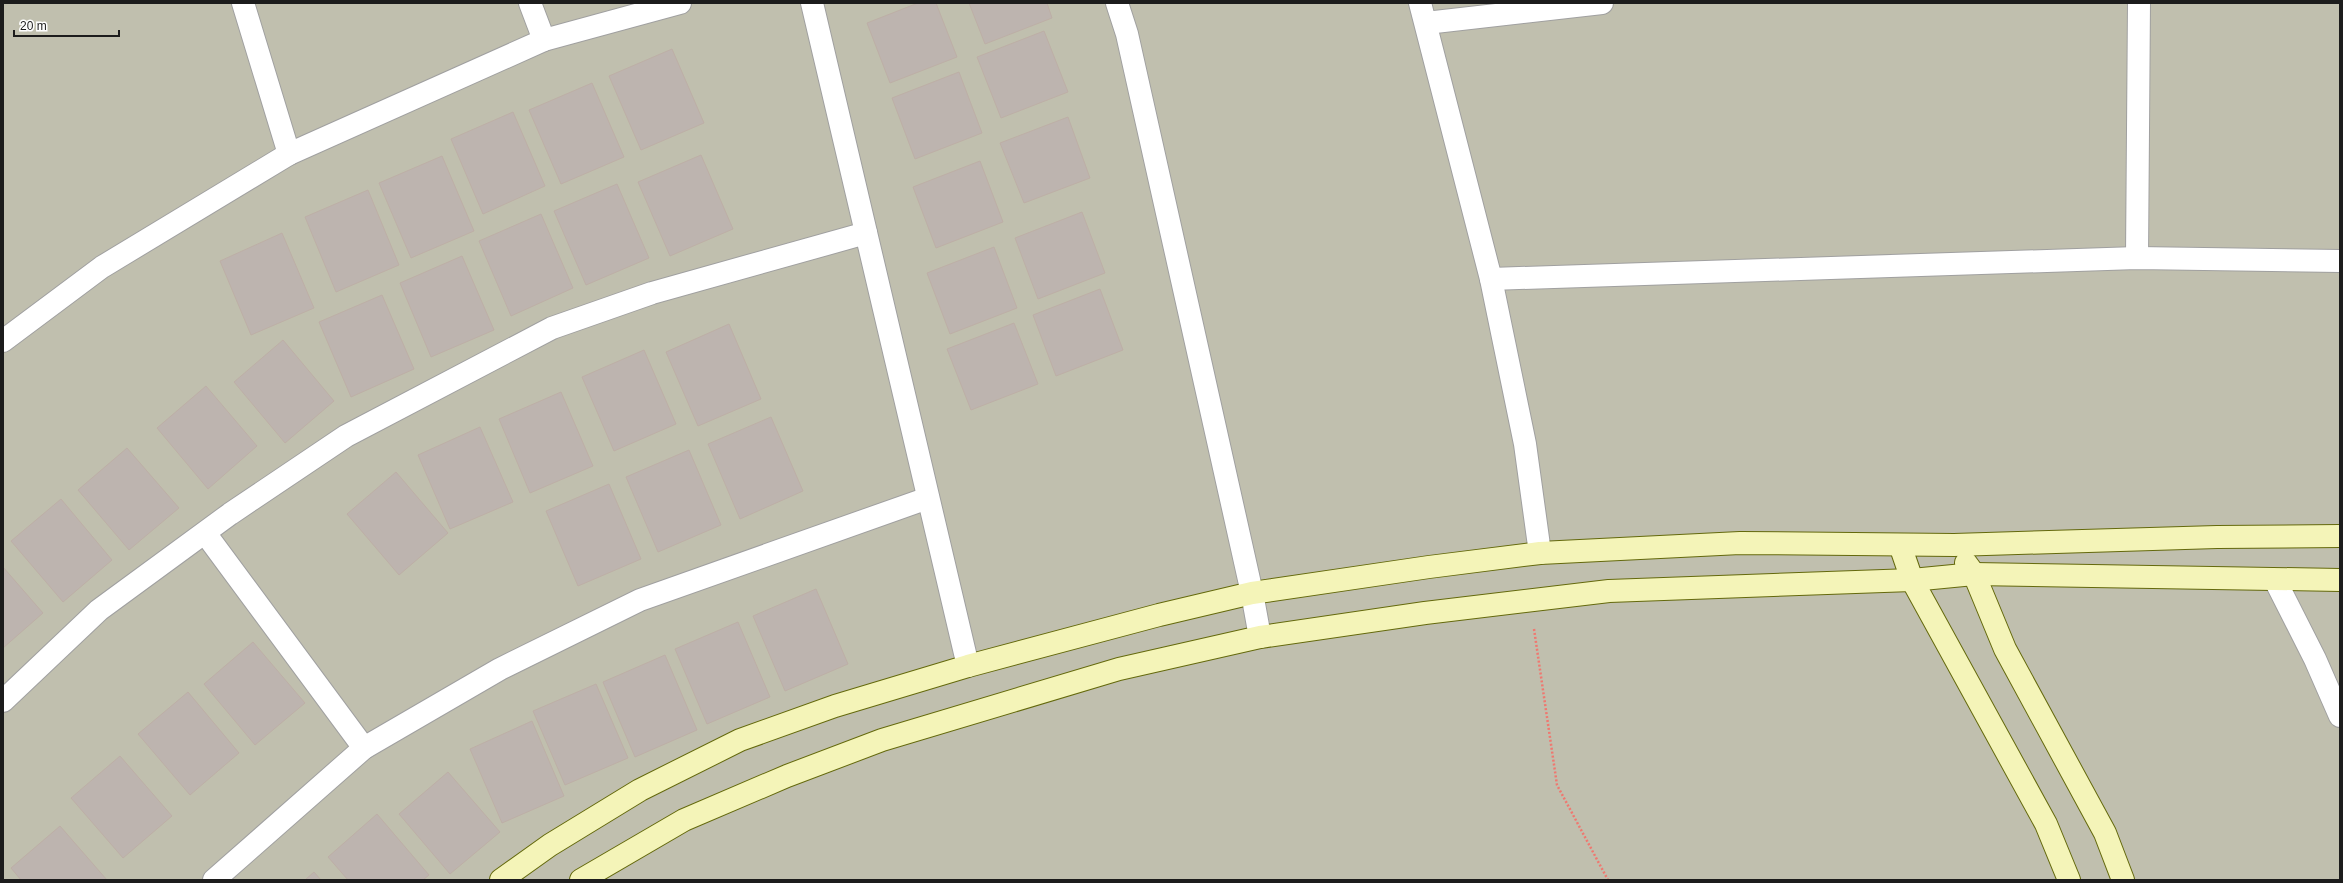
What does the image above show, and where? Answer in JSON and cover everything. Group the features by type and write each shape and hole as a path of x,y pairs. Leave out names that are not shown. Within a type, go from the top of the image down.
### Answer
{"street":[{"path":"243,3 289,154"},
{"path":"530,3 544,40"},
{"path":"3,341 102,267 289,154 544,40 680,3"},
{"path":"812,3 968,666"},
{"path":"1117,3 1128,41 1252,593 1260,637"},
{"path":"1420,3 1491,279 1525,444 1540,554"},
{"path":"1426,24 1602,3"},
{"path":"2137,258 2139,3"},
{"path":"5,694 99,610 205,532 346,436 552,328 652,293 866,233"},
{"path":"1491,279 2137,258 2340,261"},
{"path":"214,880 364,748 500,669 640,600 928,498"},
{"path":"205,532 364,748"},
{"path":"501,880 550,845 640,790 740,740 835,706 968,666 1159,615 1252,593 1429,567 1540,554 1740,543 1954,545 2217,537 2340,536"},
{"path":"1900,545 1912,580 2046,824 2069,880"},
{"path":"1954,545 1974,574 2005,649 2105,833 2123,880"},
{"path":"581,880 684,820 787,776 882,740 1119,669 1260,637 1425,613 1609,591 1912,580 1974,574 2340,580"},
{"path":"2275,580 2315,659 2340,716"}],"path":[{"path":"1530,601 1557,785 1608,880"}],"shaded area":[{"path":"3,3 2340,3 2340,880 3,880"}],"building":[{"path":"918,3 936,3 957,57 890,83 867,23"},
{"path":"969,3 1047,3 1052,18 985,44"},
{"path":"1044,31 1068,92 1001,118 977,57"},
{"path":"672,49 704,123 641,150 609,76"},
{"path":"959,72 982,133 915,159 892,98"},
{"path":"592,83 624,157 561,184 529,110"},
{"path":"513,112 545,186 483,214 451,139"},
{"path":"1068,117 1090,178 1024,203 1000,143"},
{"path":"701,155 733,229 670,256 638,182"},
{"path":"442,156 474,231 411,258 379,183"},
{"path":"980,161 1003,222 936,248 913,187"},
{"path":"617,184 649,258 586,285 554,211"},
{"path":"368,190 399,265 336,292 305,217"},
{"path":"1082,212 1105,273 1038,299 1015,238"},
{"path":"541,214 573,288 511,316 479,241"},
{"path":"282,233 314,308 251,335 220,261"},
{"path":"994,247 1017,308 950,334 927,273"},
{"path":"462,256 494,330 431,357 400,283"},
{"path":"1100,289 1123,350 1056,376 1033,315"},
{"path":"382,295 414,369 351,397 319,322"},
{"path":"1014,323 1038,384 971,410 947,349"},
{"path":"729,324 761,399 698,426 666,352"},
{"path":"283,340 334,401 285,443 234,382"},
{"path":"644,350 676,424 614,451 582,377"},
{"path":"206,386 257,446 208,489 157,428"},
{"path":"561,392 593,466 530,493 499,419"},
{"path":"771,417 803,491 740,519 708,444"},
{"path":"480,427 513,502 450,529 418,455"},
{"path":"127,448 179,508 129,550 78,490"},
{"path":"689,450 721,525 658,552 626,477"},
{"path":"396,472 448,533 399,575 347,514"},
{"path":"609,484 641,559 578,586 546,511"},
{"path":"61,499 112,560 63,602 11,541"},
{"path":"3,567 43,613 3,648"},
{"path":"816,589 848,664 785,691 753,616"},
{"path":"738,622 770,697 707,724 675,649"},
{"path":"253,642 305,703 255,745 204,684"},
{"path":"665,655 697,730 635,757 603,682"},
{"path":"596,684 628,758 565,785 533,711"},
{"path":"188,692 239,753 190,795 138,734"},
{"path":"532,721 564,796 502,823 470,749"},
{"path":"120,756 172,816 123,858 71,798"},
{"path":"448,772 500,832 450,874 399,814"},
{"path":"377,814 429,875 423,880 348,880 328,857"},
{"path":"60,826 107,880 21,880 11,868"},
{"path":"314,872 321,880 305,880"}]}
